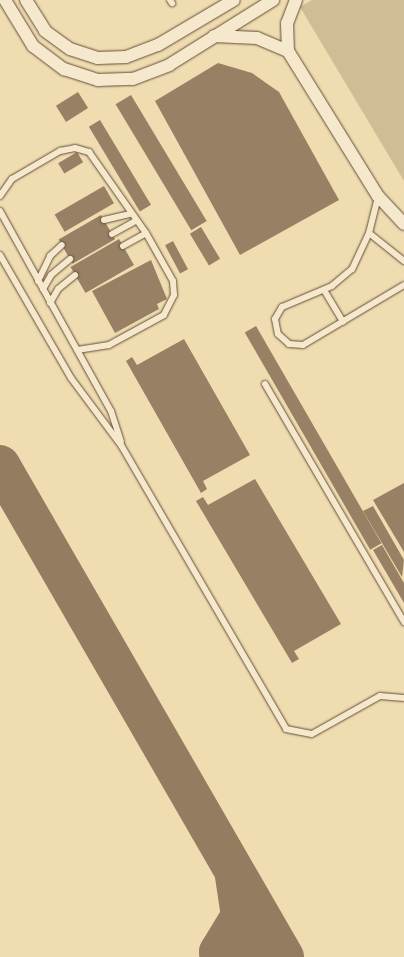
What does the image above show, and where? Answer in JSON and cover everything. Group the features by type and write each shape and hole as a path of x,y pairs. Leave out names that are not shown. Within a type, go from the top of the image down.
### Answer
{"street":[{"path":"5,0 33,46 64,69 98,80 133,79 168,65 273,0"},
{"path":"26,0 45,31 70,49 98,58 126,57 158,45 234,0"},
{"path":"296,0 288,23 288,51 378,196 404,224"},
{"path":"213,36 257,38 288,51"}],"lane":[{"path":"0,196 12,179 60,151 75,148 98,162 130,214 146,233 173,281 174,295 169,309 114,343 77,350"},
{"path":"378,196 370,233 352,269 324,290 282,307 275,319 278,334 289,344 303,345 404,285"},
{"path":"0,211 111,411 121,445"},
{"path":"104,220 130,214"},
{"path":"112,234 135,221"},
{"path":"124,246 146,233"},
{"path":"370,233 404,261"},
{"path":"38,281 50,256 62,245"},
{"path":"0,255 71,378 121,445 286,728 312,734 380,696 404,698"},
{"path":"43,289 51,275 70,259"},
{"path":"50,303 58,289 75,274"},
{"path":"324,290 343,322"},
{"path":"265,384 404,620"}],"shaded area":[{"path":"312,0 404,0 404,181 300,7"}],"building":[{"path":"218,63 252,73 279,92 339,200 240,255 155,101"},
{"path":"78,92 88,108 66,122 56,106"},
{"path":"131,95 207,221 191,230 116,104"},
{"path":"100,120 151,205 140,212 89,127"},
{"path":"77,152 83,162 64,174 58,163"},
{"path":"104,186 114,203 65,232 55,214"},
{"path":"101,215 115,239 73,264 59,240"},
{"path":"201,227 220,259 209,265 190,234"},
{"path":"119,239 134,265 86,293 71,267"},
{"path":"173,241 188,269 180,273 165,245"},
{"path":"151,260 167,299 157,304 159,309 115,333 92,291"},
{"path":"256,326 382,543 370,550 245,332"},
{"path":"184,339 250,455 203,481 207,489 201,493 126,361 132,357 137,365"},
{"path":"255,479 341,624 294,651 299,659 292,663 196,501 203,497 208,505"},
{"path":"404,483 404,552 373,500"},
{"path":"373,506 404,560 402,577 363,511"},
{"path":"382,545 404,583 404,603 373,550"}],"taxiway":[{"path":"0,465 284,957"},
{"path":"235,876 241,916 219,952 234,950 267,957"}]}
